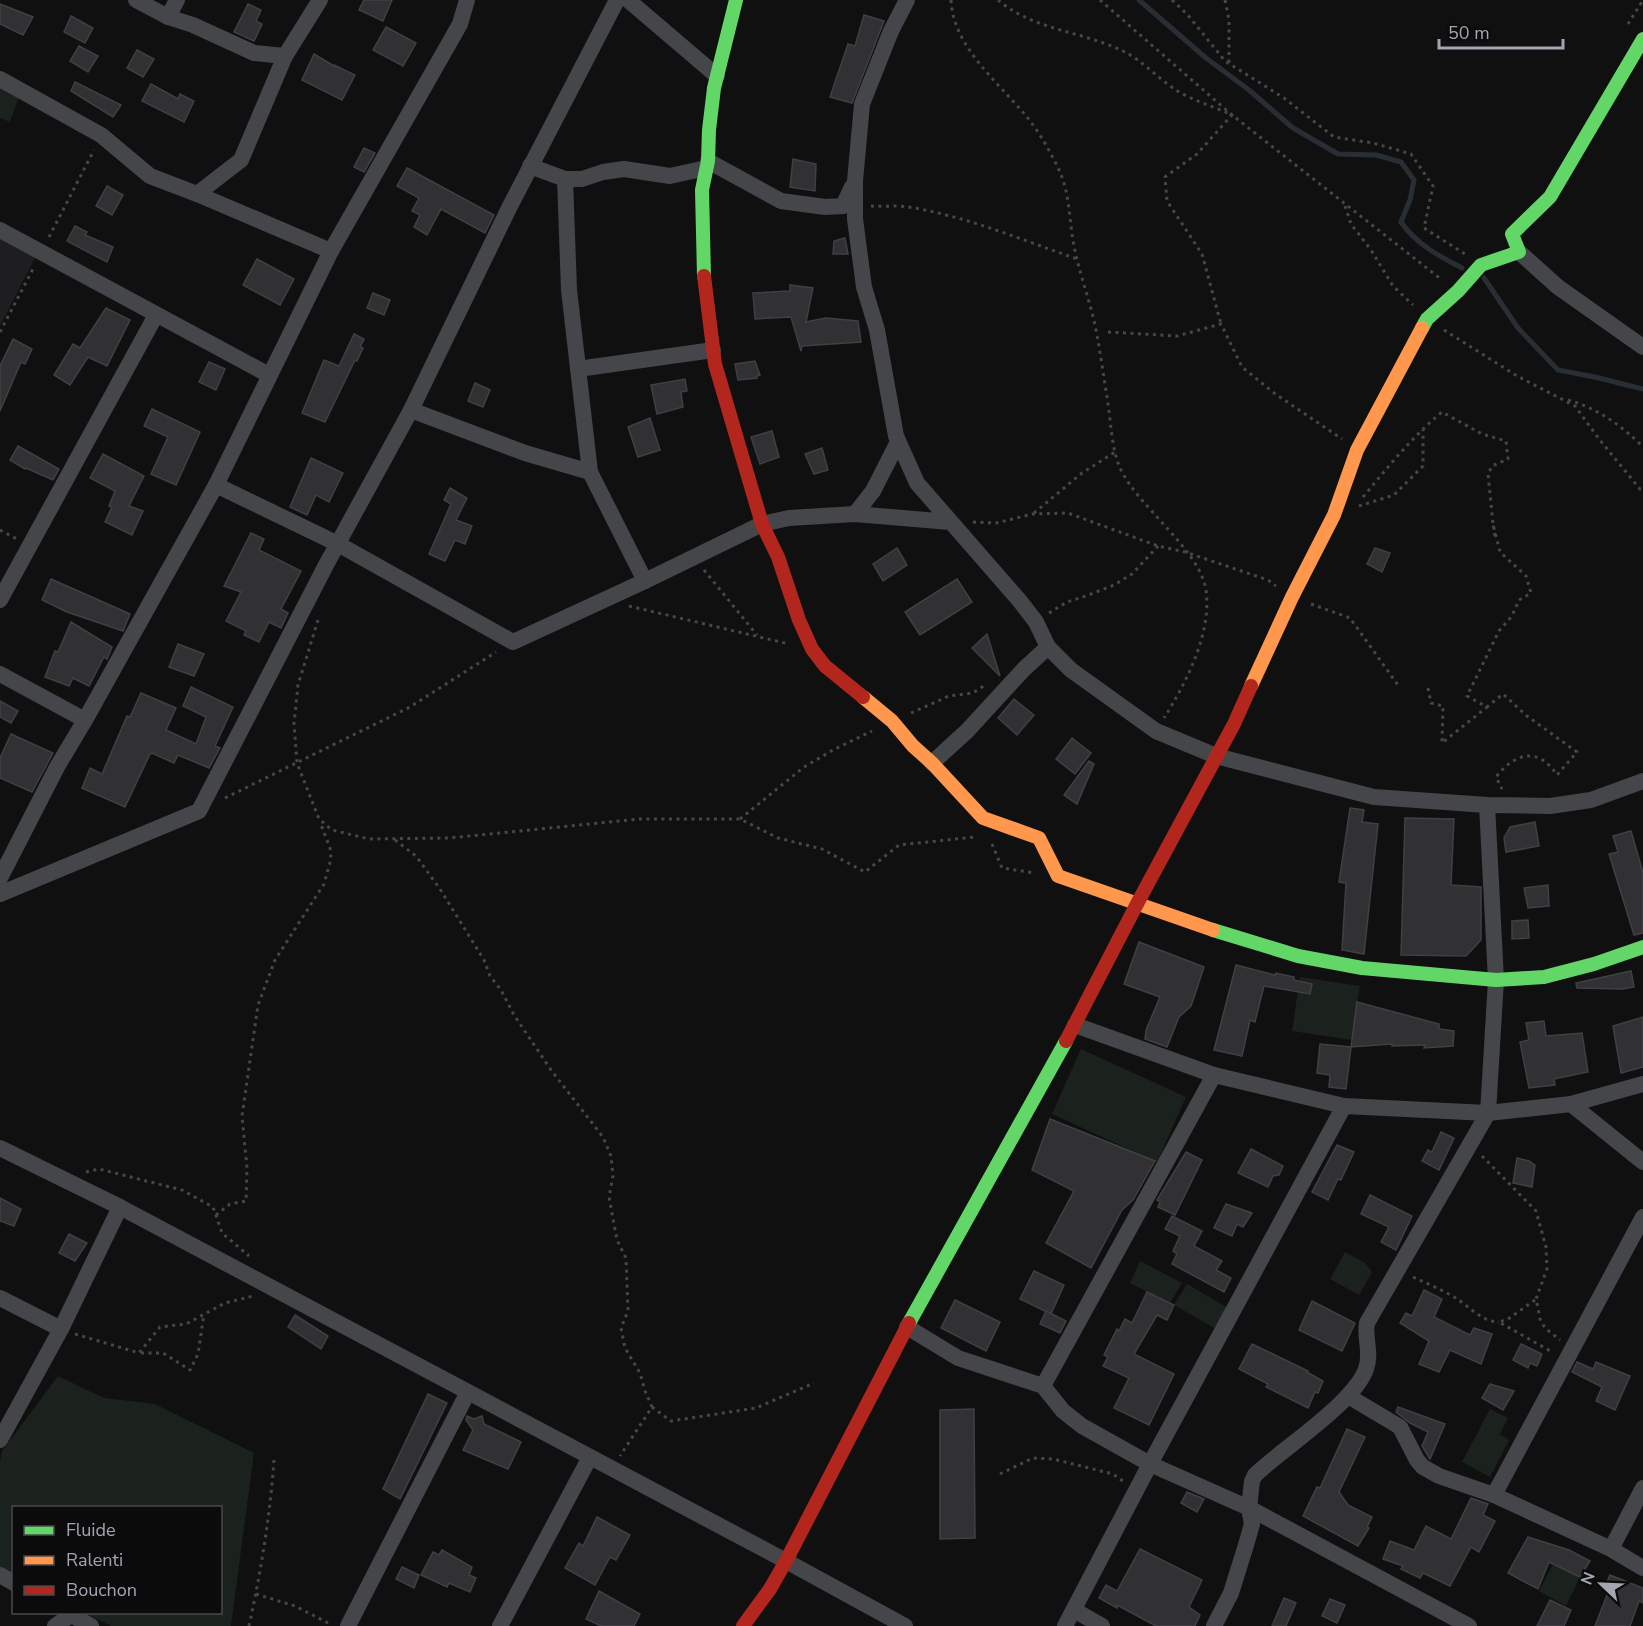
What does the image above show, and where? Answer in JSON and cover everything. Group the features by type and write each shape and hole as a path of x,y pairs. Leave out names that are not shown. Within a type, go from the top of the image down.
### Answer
{"street":[{"path":"136,0 168,17 193,25 254,53 285,56"},
{"path":"168,17 177,0"},
{"path":"197,194 241,160 285,56 320,0"},
{"path":"0,878 57,767 216,484 331,250 460,24 467,0"},
{"path":"0,894 199,811 338,544 411,410 530,166 617,0"},
{"path":"628,0 717,76"},
{"path":"736,0 717,76 702,190 703,272 715,364 762,524 778,557 799,620 812,649 840,679 892,721 983,818 1039,838 1058,876 1220,932 1298,956 1362,968 1496,980 1544,977 1594,964 1643,947"},
{"path":"907,0 891,31 862,104 855,206 864,287 877,330 885,383 898,442 917,483 1019,600 1035,622 1048,647 1071,670 1156,731 1216,756 1374,797 1487,805 1550,806 1591,800 1643,781"},
{"path":"1643,39 1550,197 1512,234 1519,252 1558,287 1643,347"},
{"path":"0,79 101,135 150,176 331,250"},
{"path":"530,166 565,179 582,179 603,172 624,169 670,176 707,164 781,201 825,207 843,206 855,181"},
{"path":"565,179 570,290 590,472 645,581"},
{"path":"0,230 269,375"},
{"path":"743,1626 770,1589 786,1561 907,1327 1075,1025 1234,723 1292,597 1334,515 1357,450 1427,319 1458,291 1481,265 1519,252"},
{"path":"0,600 156,315"},
{"path":"578,369 713,350"},
{"path":"411,410 464,432 590,472"},
{"path":"855,514 873,491 898,442"},
{"path":"216,484 338,544 513,642 762,524 789,518 855,514 950,522"},
{"path":"932,763 967,731 1024,669 1048,647"},
{"path":"0,674 85,720"},
{"path":"1214,1626 1231,1593 1252,1524 1250,1508 1252,1481 1256,1475 1348,1396 1365,1371 1369,1357 1367,1323 1488,1113 1496,980 1487,805"},
{"path":"1075,1025 1214,1075 1344,1106 1488,1113 1571,1104 1643,1083"},
{"path":"1043,1386 1214,1075"},
{"path":"1571,1104 1643,1162"},
{"path":"1065,1626 1344,1106"},
{"path":"0,1148 120,1207 904,1626"},
{"path":"0,1440 61,1329 120,1207"},
{"path":"1494,1495 1643,1218"},
{"path":"0,1298 61,1329"},
{"path":"907,1327 958,1358 1043,1386 1072,1420 1150,1464 1250,1508 1469,1626"},
{"path":"346,1625 468,1392"},
{"path":"1348,1396 1400,1427 1411,1451 1424,1467 1438,1476 1494,1495 1611,1549 1643,1568"},
{"path":"500,1626 590,1457"},
{"path":"1611,1549 1643,1488"},
{"path":"1074,1610 1102,1626"},
{"path":"55,1626 68,1614 92,1626"}],"path":[{"path":"951,0 954,20 970,50 987,75 1022,110 1060,172 1077,259 1095,324 1120,468 1195,565 1206,590 1205,622 1194,661 1179,694 1156,731"},
{"path":"998,0 1040,25 1073,33 1126,53 1175,89 1232,115"},
{"path":"1100,0 1232,115 1458,291"},
{"path":"1172,0 1229,63 1284,98 1334,137 1374,143 1411,154 1433,186 1424,228 1481,265"},
{"path":"1225,0 1229,20 1229,63"},
{"path":"1232,115 1197,154 1165,177 1167,201 1202,254 1221,324 1242,367 1274,393 1357,450"},
{"path":"0,332 101,135"},
{"path":"1345,204 1351,224 1371,250 1393,286 1427,319 1517,376 1575,406 1625,472 1640,489 1643,489"},
{"path":"855,206 907,207 937,213 983,226 1077,259"},
{"path":"1108,332 1177,336 1221,324"},
{"path":"1560,398 1586,405 1605,415 1632,435 1643,447"},
{"path":"1423,428 1423,466 1394,495 1352,508 1423,428 1442,412 1482,434 1506,441 1508,459 1492,466 1488,474 1495,536"},
{"path":"1033,514 1082,473 1116,451"},
{"path":"950,522 996,522 1033,514 1068,513 1158,546 1185,552 1268,580 1292,597 1350,618 1400,688"},
{"path":"1487,706 1467,696 1499,631 1512,616 1519,600 1531,593 1526,576 1500,552 1493,524"},
{"path":"1035,622 1067,602 1114,585 1132,574 1158,546"},
{"path":"694,557 758,636"},
{"path":"604,600 812,649"},
{"path":"216,1215 230,1204 246,1201 247,1168 242,1116 258,1005 276,960 324,884 331,859 330,848 297,763 294,724 298,685 318,619"},
{"path":"199,811 410,707 513,642"},
{"path":"740,819 804,767 833,750 949,696 973,693 992,681"},
{"path":"1428,687 1431,703 1443,706 1442,742 1503,694 1527,716 1577,752 1557,775 1541,759 1528,755 1513,759 1496,777 1504,791"},
{"path":"319,819 332,830 369,839 449,838 639,819 740,819 778,838 822,849 865,872 899,845 979,836"},
{"path":"989,836 1002,868 1058,876"},
{"path":"393,839 416,856 434,879 484,960 490,976 501,990 514,1015 551,1070 603,1137 611,1156 613,1176 609,1197 617,1240 626,1258 628,1311 621,1328 625,1348 640,1373 652,1407 671,1421 698,1418 756,1408 814,1383"},
{"path":"1470,1144 1536,1211 1546,1247 1547,1269 1536,1299 1540,1318 1545,1328 1571,1352"},
{"path":"63,1177 99,1169 182,1190 213,1207 222,1233 242,1248 256,1264"},
{"path":"1398,1270 1437,1288 1493,1322 1508,1319 1536,1299"},
{"path":"139,1353 160,1327 186,1324 225,1303 252,1296 282,1294"},
{"path":"61,1329 139,1353 163,1353 190,1370 198,1354 204,1314"},
{"path":"1499,1322 1571,1352"},
{"path":"612,1468 652,1407"},
{"path":"1000,1474 1033,1458 1053,1459 1113,1474 1129,1485 1135,1494"},
{"path":"249,1626 270,1509 274,1460"},
{"path":"256,1594 346,1625"}],"shaded area":[{"path":"0,85 20,94 10,122 0,118"},
{"path":"0,232 38,252 0,326"},
{"path":"1300,977 1360,986 1352,1040 1292,1031"},
{"path":"1081,1049 1186,1097 1157,1162 1052,1114"},
{"path":"1345,1252 1365,1263 1372,1272 1359,1295 1330,1279"},
{"path":"1140,1261 1182,1283 1170,1303 1130,1283"},
{"path":"1187,1284 1233,1311 1221,1332 1174,1305"},
{"path":"58,1376 104,1398 155,1404 254,1453 231,1626 111,1626 87,1614 222,1614 222,1506 12,1506 12,1573 0,1567 0,1461 2,1451"},
{"path":"1490,1409 1508,1418 1500,1434 1509,1440 1490,1477 1462,1462"},
{"path":"1562,1547 1571,1550 1566,1562 1580,1577 1566,1606 1539,1591"}],"building":[{"path":"364,0 392,0 383,21 359,10"},
{"path":"0,4 33,17 23,35 0,24"},
{"path":"248,4 261,10 256,21 262,24 254,41 234,32"},
{"path":"864,15 884,21 852,103 830,97 848,44 855,46"},
{"path":"71,16 93,28 85,43 64,32"},
{"path":"386,27 416,43 403,66 373,50"},
{"path":"79,46 98,56 88,72 70,61"},
{"path":"137,50 154,59 143,77 127,68"},
{"path":"314,54 355,75 342,100 302,80"},
{"path":"75,82 121,105 113,117 71,91"},
{"path":"151,84 178,99 180,94 194,101 184,122 142,101"},
{"path":"364,148 375,153 364,172 354,167"},
{"path":"793,159 816,164 815,191 790,187"},
{"path":"407,168 494,215 485,233 441,209 427,235 414,227 420,215 412,211 419,198 397,186"},
{"path":"107,186 123,195 112,215 96,206"},
{"path":"75,226 87,232 85,235 113,247 107,262 67,241"},
{"path":"845,238 848,254 833,254 834,241"},
{"path":"257,259 294,279 280,305 243,285"},
{"path":"790,285 813,288 806,322 826,318 858,321 861,342 802,346 801,351 791,317 755,319 753,293 790,291"},
{"path":"373,293 390,300 384,315 367,308"},
{"path":"106,308 130,320 107,366 88,357 70,385 54,375 73,344 80,348"},
{"path":"354,334 364,339 360,347 363,348 325,422 302,413 324,360 339,366"},
{"path":"13,339 32,349 25,364 21,362 0,411 0,366"},
{"path":"755,361 760,375 757,378 738,380 735,364"},
{"path":"209,362 225,369 216,390 199,382"},
{"path":"685,379 687,391 681,392 683,407 657,414 651,385"},
{"path":"475,383 490,390 483,407 468,401"},
{"path":"152,409 200,432 176,485 151,474 168,437 144,426"},
{"path":"650,418 660,450 638,457 628,427"},
{"path":"772,431 779,457 760,464 751,437"},
{"path":"18,446 59,469 53,480 25,469 10,460"},
{"path":"822,448 828,470 814,474 805,454"},
{"path":"103,454 144,476 129,506 143,511 132,535 105,522 112,507 109,506 115,491 90,478"},
{"path":"311,458 343,473 329,502 316,495 307,515 290,507"},
{"path":"450,488 467,498 456,520 472,526 465,544 455,540 445,561 429,554 451,504 444,500"},
{"path":"251,533 264,539 259,550 301,571 281,609 288,613 281,628 269,622 259,642 244,635 246,631 226,621 241,592 224,586"},
{"path":"897,548 907,565 883,581 873,564"},
{"path":"1375,548 1390,553 1382,572 1367,564"},
{"path":"51,579 130,614 123,631 67,612 42,600"},
{"path":"957,579 972,602 920,635 905,612"},
{"path":"71,622 112,647 107,659 104,657 89,686 73,678 69,686 45,677 55,651 58,652"},
{"path":"987,634 1000,676 972,648"},
{"path":"178,644 204,654 194,676 169,667"},
{"path":"191,687 233,707 215,746 220,748 209,768 178,755 174,763 152,753 125,807 82,788 90,768 102,774 127,716 130,717 141,693 176,708 166,730 196,744 206,717 183,706"},
{"path":"1014,699 1034,715 1017,735 998,718"},
{"path":"0,701 18,711 11,723 0,717"},
{"path":"11,734 53,753 32,792 0,778 0,758"},
{"path":"1072,738 1091,753 1075,774 1056,759"},
{"path":"1089,761 1094,764 1077,804 1064,795"},
{"path":"1350,808 1364,810 1362,822 1378,824 1364,954 1342,950 1346,883 1339,882"},
{"path":"1405,818 1454,819 1451,885 1481,887 1481,940 1466,956 1401,955"},
{"path":"1535,822 1539,846 1506,852 1504,838 1510,827"},
{"path":"1631,831 1643,873 1643,933 1634,935 1609,854 1618,852 1613,836"},
{"path":"1548,885 1549,906 1528,908 1524,888"},
{"path":"1528,920 1529,938 1512,939 1512,921"},
{"path":"1139,942 1204,967 1191,1006 1179,1017 1167,1047 1145,1039 1146,1030 1160,997 1124,984"},
{"path":"1236,965 1275,975 1276,973 1294,977 1294,980 1312,984 1310,994 1264,986 1255,1022 1250,1020 1242,1056 1214,1050"},
{"path":"1631,971 1634,987 1623,989 1577,988 1576,983"},
{"path":"1357,1002 1439,1024 1439,1029 1454,1031 1453,1046 1424,1048 1425,1045 1392,1046 1392,1044 1351,1047"},
{"path":"1643,1017 1643,1067 1621,1073 1613,1026"},
{"path":"1544,1021 1546,1036 1582,1033 1588,1072 1554,1079 1555,1085 1529,1088 1520,1042 1529,1040 1526,1023"},
{"path":"1320,1044 1351,1047 1346,1089 1329,1087 1330,1075 1317,1073"},
{"path":"1050,1119 1155,1161 1133,1200 1122,1210 1091,1268 1046,1243 1074,1191 1032,1170"},
{"path":"1441,1132 1454,1138 1439,1170 1422,1161 1428,1150 1432,1152"},
{"path":"1337,1145 1354,1152 1341,1180 1338,1179 1328,1200 1312,1192"},
{"path":"1251,1149 1283,1166 1279,1175 1273,1176 1268,1187 1238,1173"},
{"path":"1186,1152 1202,1160 1175,1215 1158,1207 1160,1202 1157,1200"},
{"path":"1517,1158 1535,1165 1532,1187 1513,1183"},
{"path":"1370,1195 1412,1216 1396,1250 1381,1242 1389,1227 1361,1214"},
{"path":"0,1198 21,1209 14,1226 0,1221"},
{"path":"1226,1204 1252,1213 1243,1227 1237,1224 1232,1236 1214,1228"},
{"path":"1172,1216 1202,1231 1194,1246 1222,1261 1216,1270 1231,1278 1224,1292 1172,1264 1177,1254 1173,1251 1180,1236 1165,1229"},
{"path":"69,1234 87,1243 75,1261 59,1253"},
{"path":"1034,1271 1064,1285 1051,1314 1020,1299"},
{"path":"1424,1290 1442,1299 1434,1317 1470,1335 1474,1328 1492,1334 1481,1364 1450,1350 1439,1372 1419,1364 1429,1341 1400,1323 1406,1313 1412,1316"},
{"path":"1147,1292 1174,1305 1167,1320 1157,1315 1134,1354 1174,1374 1149,1425 1114,1408 1129,1378 1103,1366 1108,1357 1104,1355 1117,1329 1119,1331 1125,1319 1132,1323"},
{"path":"955,1300 1000,1322 986,1351 941,1328"},
{"path":"1312,1301 1355,1323 1342,1351 1299,1330"},
{"path":"1046,1311 1066,1321 1060,1333 1040,1324"},
{"path":"295,1315 328,1336 321,1349 288,1327"},
{"path":"1252,1344 1308,1371 1323,1381 1308,1408 1266,1387 1268,1384 1239,1369"},
{"path":"1521,1344 1542,1354 1537,1366 1530,1363 1528,1368 1513,1360"},
{"path":"1577,1362 1593,1369 1596,1362 1630,1376 1615,1410 1596,1401 1602,1387 1572,1372"},
{"path":"1490,1384 1514,1391 1503,1410 1482,1398"},
{"path":"428,1394 447,1403 400,1499 383,1489"},
{"path":"1398,1407 1445,1424 1430,1459 1422,1446 1428,1432 1410,1423 1396,1412"},
{"path":"974,1409 975,1538 940,1539 940,1410"},
{"path":"467,1416 474,1419 482,1416 484,1424 521,1442 508,1469 463,1450 473,1430 466,1420"},
{"path":"1347,1429 1365,1437 1339,1492 1348,1505 1372,1517 1367,1527 1369,1528 1358,1546 1303,1516 1317,1487 1320,1488"},
{"path":"1187,1492 1204,1499 1197,1512 1181,1503"},
{"path":"1471,1498 1488,1504 1483,1515 1495,1521 1479,1552 1471,1547 1450,1586 1423,1573 1420,1578 1401,1569 1403,1566 1383,1559 1390,1541 1414,1550 1426,1526 1451,1539"},
{"path":"597,1517 630,1535 616,1560 610,1557 595,1585 565,1568 579,1543 583,1546"},
{"path":"1528,1537 1569,1550 1590,1561 1580,1577 1549,1562 1538,1589 1508,1573"},
{"path":"1140,1549 1202,1580 1189,1607 1200,1615 1195,1626 1156,1626 1099,1598 1106,1585 1117,1591"},
{"path":"442,1550 472,1567 469,1575 476,1578 470,1592 449,1583 447,1587 421,1575 433,1552 439,1555"},
{"path":"402,1567 419,1575 414,1588 396,1579"},
{"path":"1610,1575 1643,1588 1643,1603 1639,1601 1630,1626 1595,1626 1609,1590 1610,1586 1606,1584"},
{"path":"599,1591 640,1614 634,1626 601,1626 586,1619"},
{"path":"1284,1598 1296,1603 1286,1626 1272,1626"},
{"path":"1330,1599 1345,1605 1337,1623 1322,1616"},
{"path":"1550,1600 1571,1610 1564,1626 1537,1626"}],"waterway":[{"path":"1139,0 1293,128 1338,154 1376,155 1401,162 1414,180 1410,200 1401,222 1421,243 1462,268"},
{"path":"1484,278 1518,328 1558,370 1643,389"}],"traffic: fast":[{"path":"704,276 702,190 708,161 714,88 736,0"},
{"path":"1422,328 1427,319 1458,291 1481,265 1519,252 1512,234 1550,197 1643,39"},
{"path":"1213,930 1298,956 1362,968 1496,980 1544,977 1594,964 1643,947"},
{"path":"909,1323 1066,1041"}],"traffic: slow":[{"path":"1251,686 1292,597 1334,515 1357,450 1422,328"},
{"path":"863,697 892,721 983,818 1039,838 1058,876 1213,930"}],"traffic: jam":[{"path":"704,276 715,364 762,524 778,557 799,620 812,649 825,666 863,697"},
{"path":"1066,1041 1234,724 1251,686"},
{"path":"743,1626 770,1589 786,1561 909,1323"}]}
